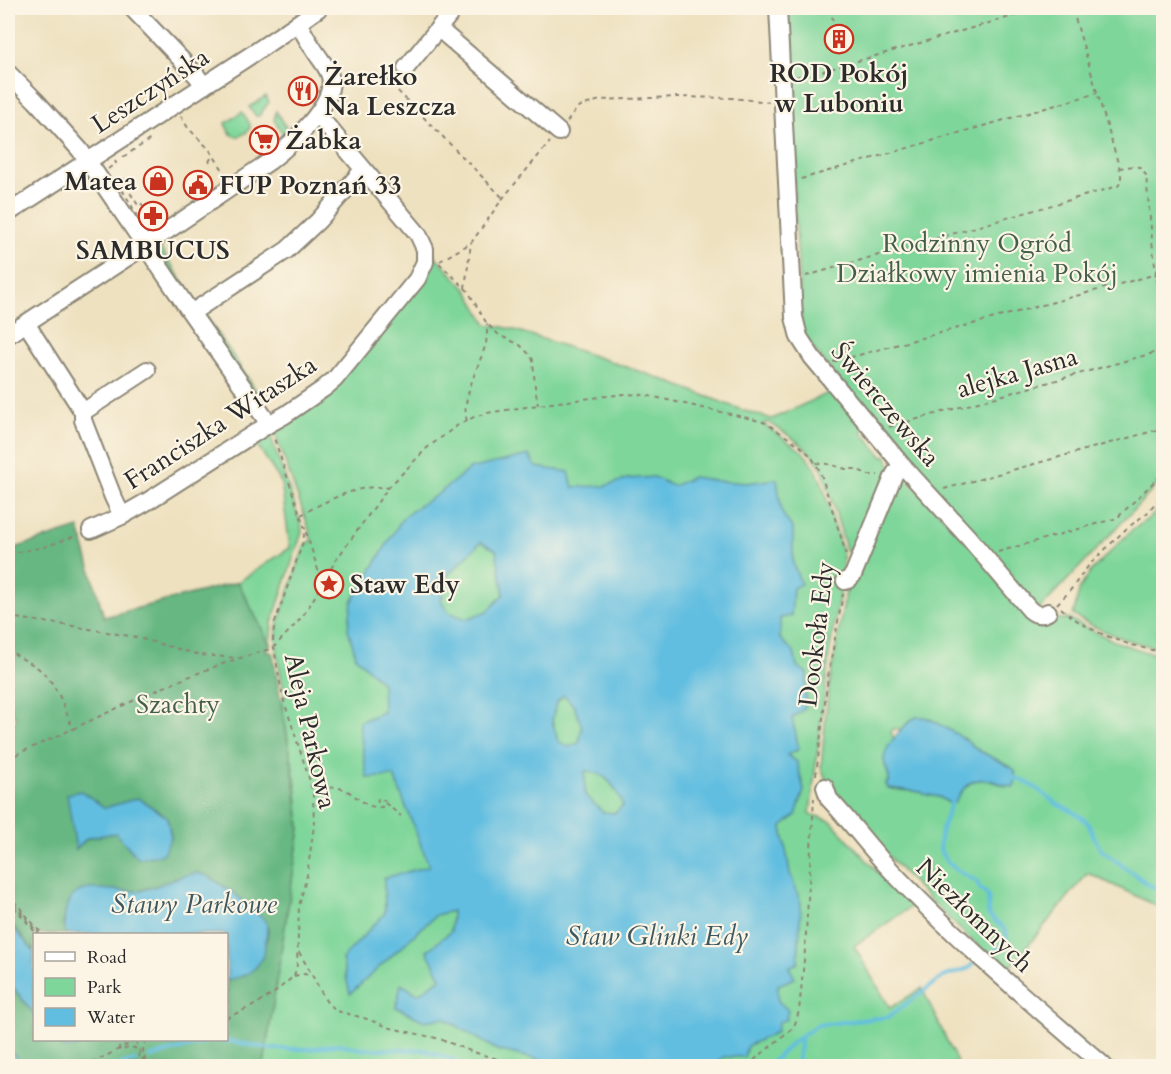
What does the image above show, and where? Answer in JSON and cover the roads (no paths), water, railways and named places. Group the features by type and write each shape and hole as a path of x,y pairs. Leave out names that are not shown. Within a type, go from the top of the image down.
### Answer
{"street":[{"path":"132,8 204,86"},
{"name":"Leszczyńska","path":"8,213 204,86 318,8"},
{"path":"406,68 456,8"},
{"name":"Świerczewska","path":"778,8 794,317 797,332 805,348 897,469 968,537 1030,610 1039,615 1052,608"},
{"path":"8,335 270,161 301,134 317,114 331,86 330,75 298,23"},
{"path":"439,29 559,132"},
{"path":"8,73 80,150 150,239 191,313 269,424"},
{"name":"Franciszka Witaszka","path":"91,530 122,516 285,416 323,389 335,379 417,279 425,262 425,249 418,234 317,114"},
{"path":"191,313 287,250 318,221 363,170"},
{"path":"26,323 83,412 83,420 122,516"},
{"path":"83,412 147,370"},
{"path":"845,581 853,575 897,469"},
{"name":"Niezłomnych","path":"818,788 885,864 972,950 1104,1066"}],"water":[{"name":"Staw Glinki Edy","path":"529,455 536,467 569,472 573,487 605,486 627,479 654,477 673,486 693,477 746,483 777,479 782,513 793,529 793,563 801,584 793,588 791,616 780,618 780,639 794,652 797,666 807,673 805,708 792,718 799,749 787,755 797,762 804,790 796,815 782,827 790,873 801,903 798,963 789,967 795,978 778,985 778,1001 788,1010 786,1020 778,1022 777,1032 747,1046 744,1057 723,1057 714,1066 565,1066 497,1050 444,1018 424,1021 396,1007 401,984 418,994 441,978 427,951 451,931 452,911 436,915 350,994 342,959 385,913 384,878 429,866 394,776 367,778 359,722 383,712 382,683 356,657 348,629 352,602 402,519 469,469","holes":["481,542 496,550 504,594 488,611 466,619 448,612 441,601 447,576","564,695 574,706 582,727 579,743 568,747 558,741 552,721 556,703","585,771 593,772 605,777 617,792 623,805 615,813 603,812 585,795"]},
{"path":"916,717 925,717 934,721 965,739 978,750 1011,767 1015,771 1013,787 993,781 974,781 965,787 951,804 939,797 921,792 888,788 886,783 889,778 884,761 885,753 897,735"},
{"name":"Stawy Parkowe","path":"81,791 105,808 138,798 167,817 171,837 162,855 138,858 116,833 87,838 76,849 67,794"},
{"name":"Stawy Parkowe","path":"197,873 208,876 235,894 266,921 265,949 255,968 243,976 228,980 228,933 66,933 64,922 66,911 71,898 80,891 95,889 138,891"},
{"path":"13,927 33,951 33,1013 8,981 8,928"},
{"path":"57,1041 85,1041 76,1047 63,1048"},
{"path":"8,1047 23,1066 8,1066"}],"waterway":[{"path":"1010,776 1024,781 1058,805 1081,817 1087,822 1100,849 1149,885 1164,888"},
{"path":"952,801 941,835 940,849 948,863 977,882 980,889 988,895 989,915 1004,928 1007,936 1004,943 993,952"},
{"path":"768,1066 793,1042 817,1025 888,1017 943,977 969,968 973,964"},
{"path":"797,1066 801,1037"},
{"path":"150,1057 210,1041"},
{"path":"224,1041 272,1049 310,1049 340,1044 361,1049 424,1050 451,1059 463,1066"},
{"path":"116,1066 135,1061"}],"place":[{"name":"ROD Pokój w Luboniu","path":"839,39"},
{"name":"Żarełko Na Leszcza","path":"303,91"},
{"name":"Żabka","path":"264,140"},
{"name":"Matea","path":"158,181"},
{"name":"FUP Poznań 33","path":"198,185"},
{"name":"SAMBUCUS","path":"153,216"},
{"name":"Staw Edy","path":"329,584"}],"park label":[{"name":"Rodzinny Ogród Działkowy imienia Pokój","path":"977,258"},
{"name":"Szachty","path":"178,704"}]}
